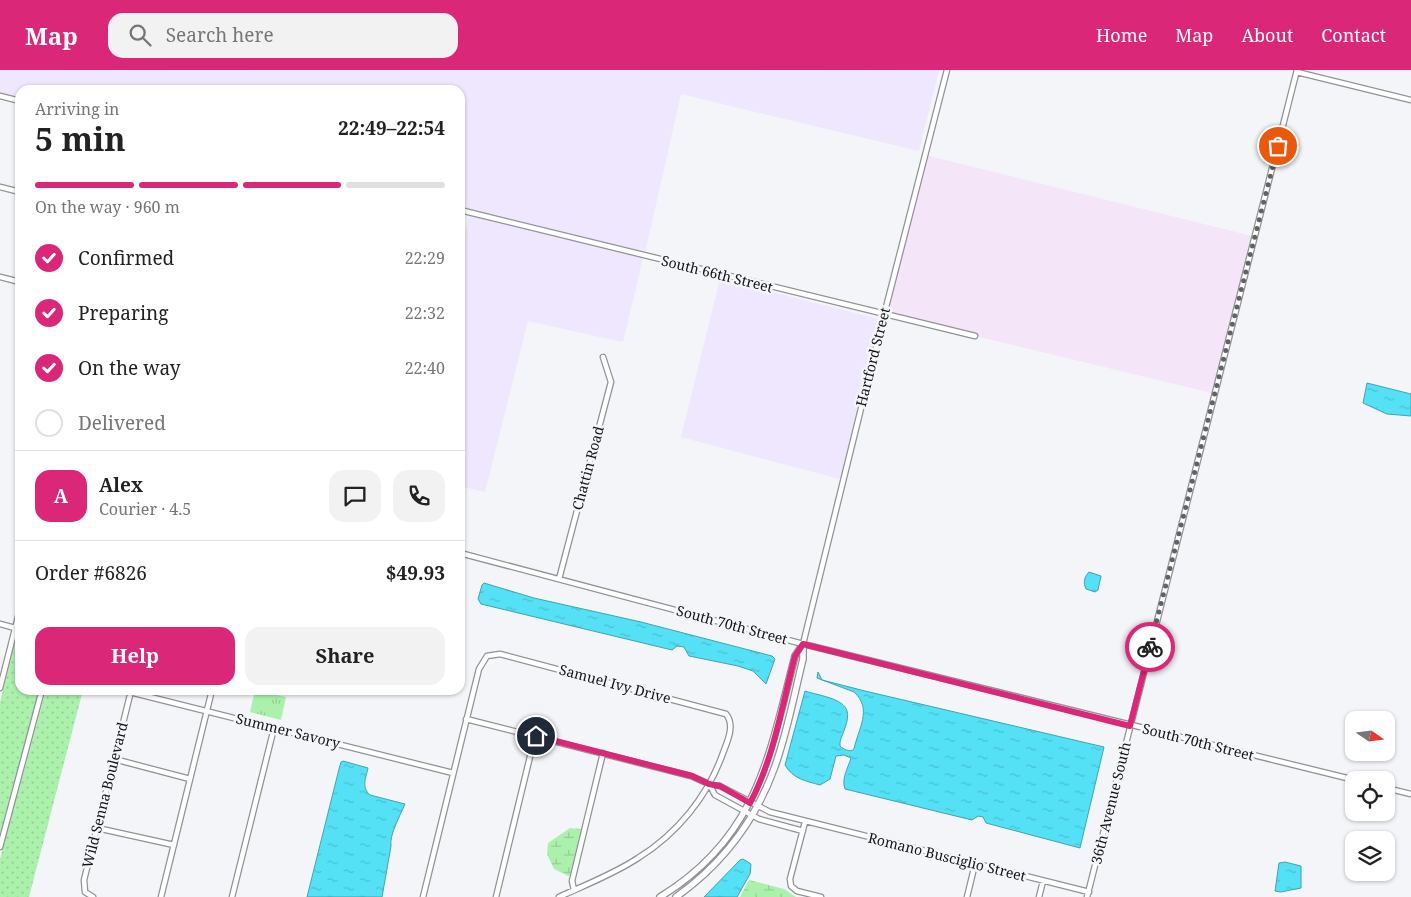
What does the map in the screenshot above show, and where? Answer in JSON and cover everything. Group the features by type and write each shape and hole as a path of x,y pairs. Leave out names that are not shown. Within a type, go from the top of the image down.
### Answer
{"street":[{"name":"Hartford Street","path":"803,644 947,70"},
{"path":"1297,71 1411,100"},
{"name":"36th Avenue South","path":"1088,894 1297,71"},
{"path":"0,96 15,100"},
{"path":"0,187 15,191"},
{"name":"South 66th Street","path":"465,211 975,336"},
{"path":"0,277 15,281"},
{"name":"Chattin Road","path":"559,579 611,382 603,357"},
{"name":"South 70th Street","path":"465,555 803,644 1345,778"},
{"path":"0,624 15,628 0,688"},
{"path":"660,897 682,882 711,856 728,837 750,803 761,780 771,751 795,656 803,644"},
{"path":"676,897 701,878 722,857 757,807 777,759 803,659 803,644"},
{"name":"Samuel Ivy Drive","path":"423,897 478,669 487,656 500,654 726,714 730,719 731,726 720,762 709,784 678,826 658,844 624,867 559,897"},
{"path":"0,847 41,695"},
{"name":"Wild Senna Boulevard","path":"93,897 85,892 84,880 130,695"},
{"name":"Summer Savory","path":"146,695 453,773"},
{"path":"161,897 211,695"},
{"name":"Romano Busciglio Street","path":"466,719 692,776 709,784 720,786 757,807 805,822 1043,881 1088,894"},
{"path":"232,897 274,728"},
{"path":"496,897 536,736"},
{"path":"574,890 572,881 603,753"},
{"path":"114,759 190,779"},
{"name":"Romano Busciglio Street","path":"709,784 715,795 765,822 803,831"},
{"path":"1395,790 1411,794"},
{"path":"805,822 790,879 791,886 797,891 821,897"},
{"path":"97,828 174,845"},
{"path":"967,897 975,864"},
{"path":"1039,897 1043,881"}],"shaded area":[{"path":"0,70 939,70 919,151 681,94 645,253 465,208 465,85 15,85 15,97 0,93"},
{"path":"925,155 1256,237 1216,394 884,314"},
{"path":"470,215 643,258 623,342 528,321 485,492 465,487 465,232"},
{"path":"720,279 879,319 840,479 681,437"}],"green space":[{"path":"15,643 15,695 38,695 0,834 0,702"},
{"path":"45,695 82,695 29,897 0,897 0,859"},
{"path":"254,695 286,697 281,720 250,712"},
{"path":"570,828 581,829 570,875 568,876 554,869 547,854 548,843"},
{"path":"749,880 784,889 796,897 740,897"}],"water":[{"path":"1367,383 1411,394 1411,416 1387,414 1363,403"},
{"path":"1089,572 1101,576 1098,590 1095,592 1085,587 1085,578"},
{"path":"484,583 534,598 641,622 772,656 775,659 766,684 753,671 689,656 684,647 677,646 672,650 481,604 478,599"},
{"path":"818,672 822,680 817,678"},
{"path":"823,680 1104,747 1080,848 986,823 983,817 978,816 972,820 845,789 844,777 851,758 844,755 836,756 830,779 820,785 805,781 796,776 785,765 805,691 835,700 845,707 848,715 840,742 840,746 843,748 849,751 854,749 861,727 863,705 860,699 854,692"},
{"path":"343,761 368,768 365,786 370,795 405,804 392,836 382,897 307,897 339,769"},
{"path":"743,859 751,864 750,874 737,897 704,897 740,860"},
{"path":"1285,862 1301,866 1301,888 1281,892 1275,891 1279,863"}],"way so far":[{"path":"1150,647 1278,146"}],"route":[{"path":"536,736 692,776 709,784 720,786 750,803 761,780 771,751 795,656 803,644 1130,726 1150,647"}]}
